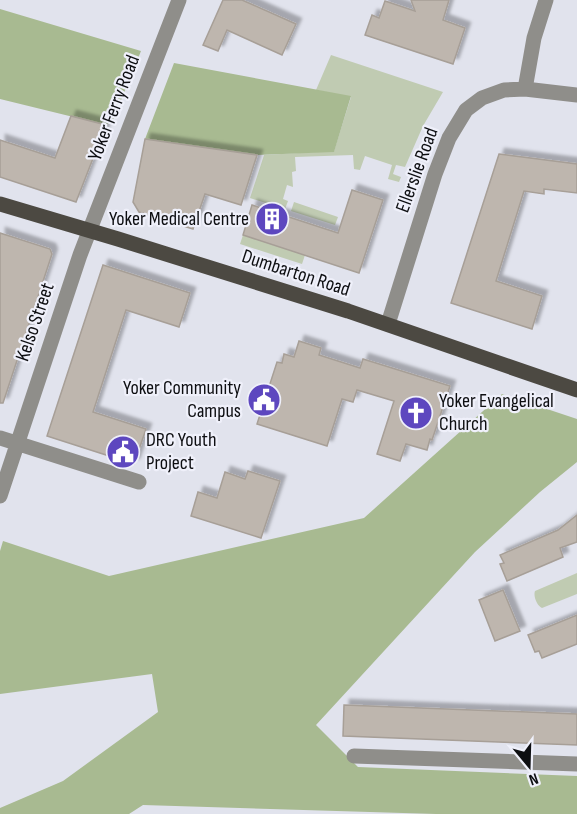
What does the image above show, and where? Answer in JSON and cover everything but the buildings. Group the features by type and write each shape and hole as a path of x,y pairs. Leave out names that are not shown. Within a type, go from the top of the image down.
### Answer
{"main road":[{"name":"Dumbarton Road","path":"0,204 388,324 577,390"}],"street":[{"name":"Yoker Ferry Road","path":"89,231 179,0"},
{"path":"525,89 534,38 546,0"},
{"name":"Ellerslie Road","path":"388,324 435,174 449,138 460,118 474,103 491,93 504,90 525,89 577,95"},
{"name":"Kelso Street","path":"0,496 89,231"},
{"path":"0,438 139,482"},
{"path":"354,756 577,765"}],"green space":[{"path":"0,9 141,51 113,120 106,125 0,99"},
{"path":"331,55 443,92 423,126 405,167 396,165 393,174 401,177 399,182 388,179 392,165 365,156 360,170 354,169 353,155 295,157 296,171 292,172 293,187 287,185 283,199 288,201 285,209 250,198 264,155 334,151 351,97 316,90"},
{"path":"174,63 351,96 334,152 257,155 145,139"},
{"path":"294,202 338,217 335,225 291,211"},
{"path":"243,235 305,255 302,264 240,244"},
{"path":"502,394 577,419 577,462 540,492 475,552 316,725 358,767 577,776 577,814 436,814 143,805 129,814 0,814 0,808 63,781 158,712 152,674 0,694 0,551 3,541 109,576 364,518"},
{"path":"577,573 577,594 542,608 539,605 535,598 535,591"}],"place":[{"name":"Yoker Medical Centre","path":"272,219"},
{"name":"Yoker Community Campus","path":"264,400"},
{"name":"Yoker Evangelical Church","path":"416,413"},
{"name":"DRC Youth Project","path":"123,452"}]}
